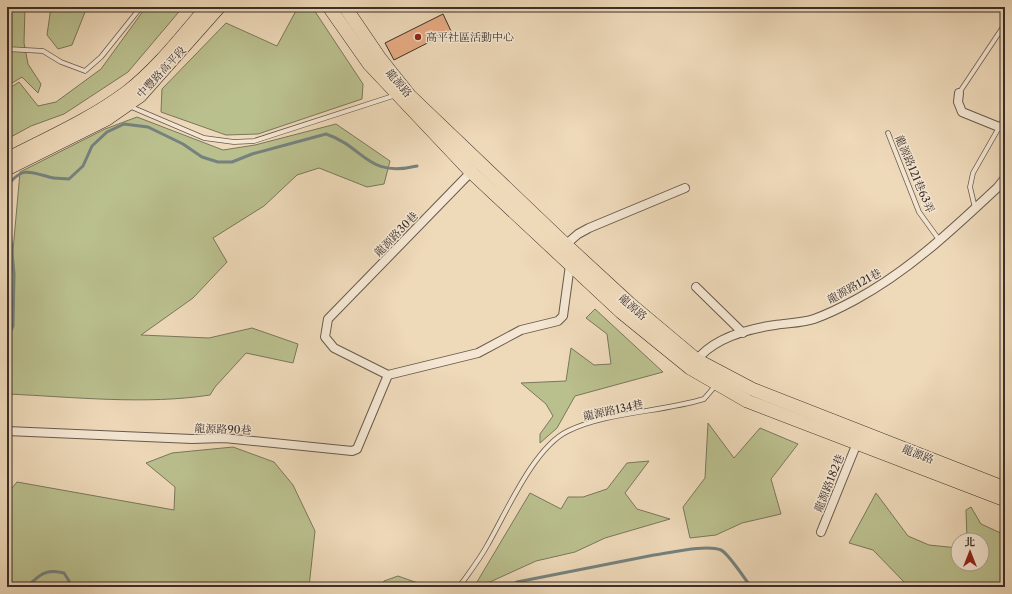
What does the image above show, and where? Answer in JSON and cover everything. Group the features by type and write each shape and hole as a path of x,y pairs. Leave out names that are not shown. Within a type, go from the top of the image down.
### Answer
{"main road":[{"name":"中豐路高平段","path":"7,159 101,110 129,91 161,59 208,7"},
{"name":"中豐路高平段","path":"7,169 107,119 140,96 219,7"},
{"path":"329,7 369,64 397,95 560,249 570,265 651,338 720,380 747,401 1005,500"},
{"name":"龍源路","path":"345,7 379,57 410,96 475,168"},
{"name":"龍源路","path":"560,249 629,303 693,364"},
{"name":"龍源路","path":"720,380 752,389 1005,488"}],"street":[{"path":"959,93 958,102 962,112 999,127"},
{"name":"龍源路30巷","path":"388,375 334,348 325,337 328,319 475,168"},
{"name":"龍源路121巷","path":"693,364 708,348 743,333 773,325 813,319 855,300 893,276 940,241 975,209 1005,178"},
{"path":"560,249 589,228 685,188"},
{"path":"388,375 478,353 521,330 558,321 563,316 570,265"},
{"path":"696,287 743,333"},
{"name":"龍源路90巷","path":"7,431 192,439 224,438 352,451 357,449 388,375"},
{"name":"龍源路182巷","path":"821,532 857,443"}],"lane":[{"path":"7,49 43,51 61,62 85,71 101,57 141,7"},
{"path":"959,93 1005,24"},
{"path":"127,105 204,138 234,142 254,141 397,95"},
{"path":"975,209 970,187 973,172 1005,117"},
{"name":"龍源路121巷63弄","path":"888,133 919,212 940,241"},
{"name":"龍源路134巷","path":"459,587 487,546 529,471 551,443 566,431 590,422 704,399 720,380"}],"green space":[{"path":"7,7 25,7 24,43 28,64 41,84 38,93 22,77 7,86"},
{"path":"51,7 87,7 72,45 58,49 47,35"},
{"path":"146,7 183,7 128,72 64,114 31,126 7,139 7,90 19,82 38,106 56,102 101,69"},
{"path":"298,7 312,7 363,84 362,99 258,134 226,135 161,112 162,89 226,23 277,46"},
{"path":"137,117 223,150 255,145 336,124 390,161 384,184 367,187 319,168 297,175 264,206 213,238 227,262 193,298 141,335 209,338 252,328 298,344 293,363 246,353 215,387 210,395 186,398 135,400 8,394 7,396 7,318 20,172 105,129"},
{"path":"595,309 663,372 575,396 557,428 540,443 540,434 553,416 546,404 521,383 566,381 571,348 594,365 611,364 607,334 586,318"},
{"path":"708,423 734,458 760,428 798,444 771,479 781,514 742,523 716,535 690,538 683,507 705,478"},
{"path":"233,447 274,462 293,485 315,531 309,587 7,587 7,494 17,482 174,510 175,487 146,463 172,453"},
{"path":"649,461 625,493 637,509 670,519 605,538 575,552 536,561 479,587 474,587 530,493 561,509 568,497 583,497 607,489 627,463"},
{"path":"876,493 908,536 929,545 950,547 950,572 990,572 990,532 967,532 966,510 971,507 981,524 1005,535 1005,587 917,587 907,585 873,550 849,543"},
{"path":"398,576 429,587 380,587 384,581"}],"building":[{"name":"高平社區活動中心","path":"443,14 451,31 394,60 385,43"}],"waterway":[{"path":"7,186 21,173 26,172 54,178 69,179 83,166 92,146 107,132 124,124 148,127 183,144 202,157 218,162 232,162 252,154 326,134 350,146 376,165 400,169 417,166"},
{"path":"7,196 14,274 13,326 7,340"},
{"path":"508,587 517,582 654,555 706,548 714,548 724,552 751,587"},
{"path":"27,587 39,576 52,571 64,573 69,581 70,587"}],"place":[{"name":"高平社區活動中心","path":"418,37"}]}
